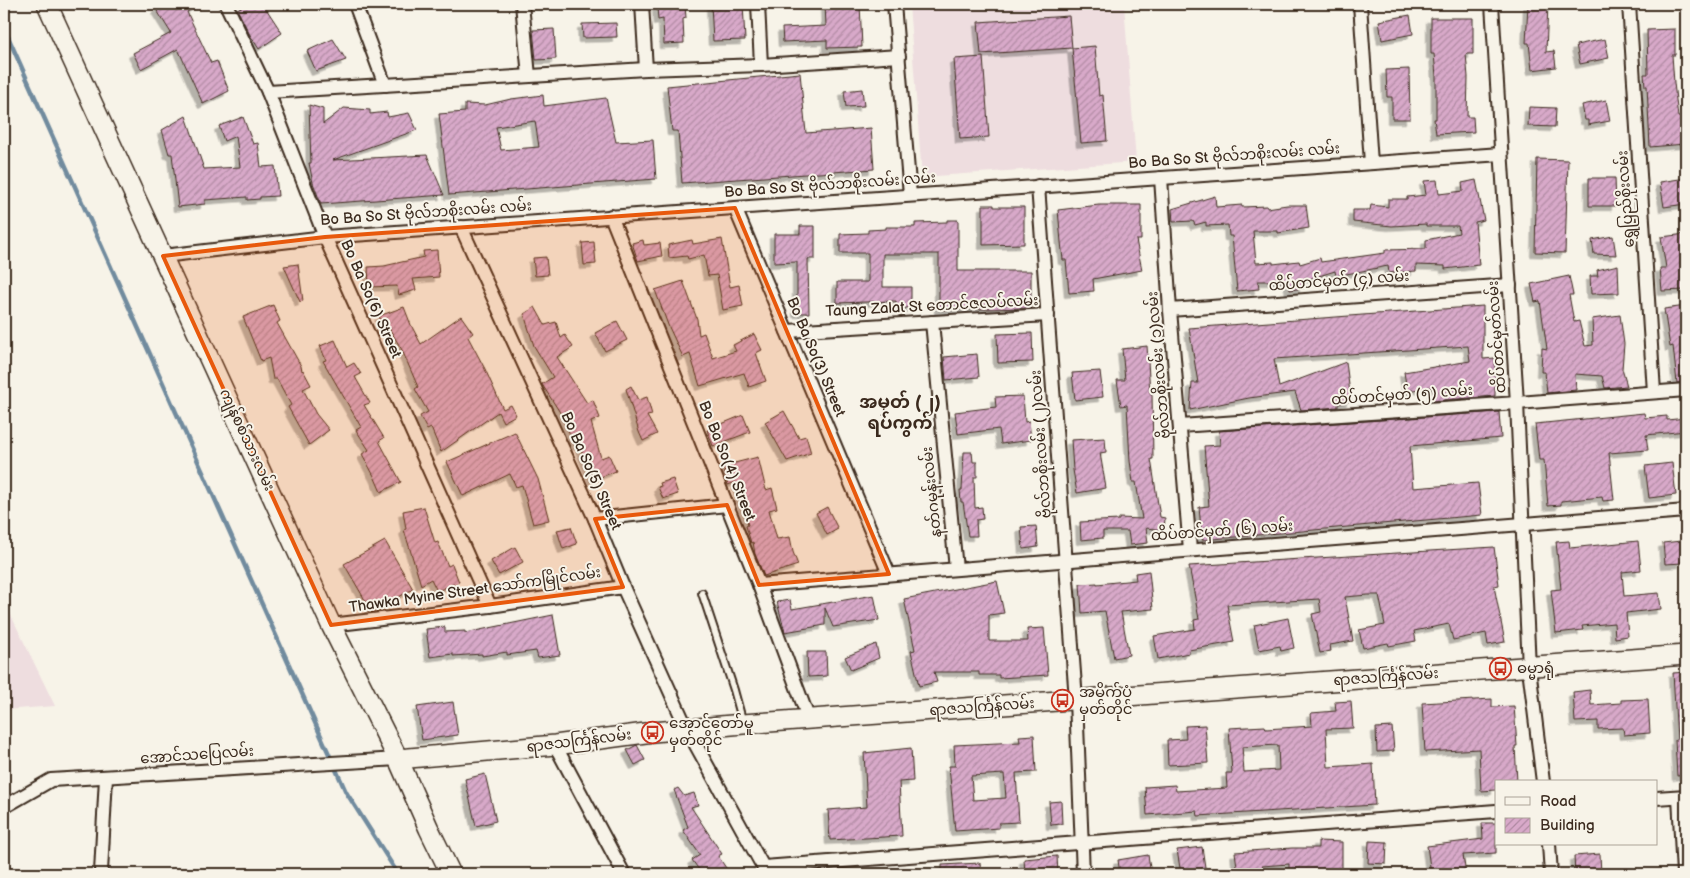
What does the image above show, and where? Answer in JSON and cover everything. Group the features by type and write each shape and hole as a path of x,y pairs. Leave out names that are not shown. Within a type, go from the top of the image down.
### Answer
{"main road":[{"name":"ကျန်စစ်သားလမ်း","path":"47,4 331,625 398,759 451,874"},
{"name":"ရာဇသင်္ကြန်လမ်း","path":"398,759 555,745 652,732 743,724 1502,668 1529,668 1686,655"}],"street":[{"name":"Bo Ba So(6) Street","path":"226,4 268,92 326,237 490,606"},
{"path":"355,4 385,84"},
{"path":"522,4 529,76"},
{"path":"642,4 646,69"},
{"path":"758,4 761,65"},
{"path":"894,4 910,195"},
{"path":"1360,4 1371,163"},
{"name":"ထိပ်တင်မှတ်လမ်း","path":"1492,4 1517,403 1529,668 1544,780"},
{"name":"ရွှေပြည်စိုးလမ်း","path":"1630,4 1654,392"},
{"path":"268,92 898,56"},
{"name":"Bo Ba So St ဗိုလ်ဘစိုးလမ်း လမ်း","path":"162,256 326,237 1501,154"},
{"name":"ဗိုလ်ဘစိုးလမ်း (၁)လမ်း","path":"1161,178 1190,550"},
{"name":"ဗိုလ်ဘစိုးလမ်း (၂)လမ်း","path":"1038,186 1076,700 1083,874"},
{"name":"Bo Ba So(3) Street","path":"735,208 889,574"},
{"name":"Bo Ba So(4) Street","path":"611,216 760,585 809,720"},
{"name":"Bo Ba So(5) Street","path":"462,227 595,519 623,587 687,729 766,871"},
{"name":"ထိပ်တင်မှတ် (၄) လမ်း","path":"1170,310 1510,284"},
{"name":"Taung Zalat St တောင်ဇလပ်လမ်း","path":"787,331 1048,315"},
{"name":"နတ်ဂမုန်းလမ်း","path":"932,322 956,569"},
{"name":"ထိပ်တင်မှတ် (၅) လမ်း","path":"1180,426 1686,390"},
{"path":"595,519 727,505"},
{"name":"ထိပ်တင်မှတ် (၆) လမ်း","path":"760,585 1686,511"},
{"name":"Thawka Myine Street သော်ကမြိုင်လမ်း","path":"331,625 490,606 623,587"},
{"path":"555,745 624,874"},
{"name":"အောင်သပြေလမ်း","path":"4,807 51,780 398,759"},
{"path":"102,872 106,777"},
{"path":"1658,798 1682,796 1684,874"},
{"path":"766,871 1082,843 1495,811"},
{"path":"1549,846 1551,874"}],"lane":[{"path":"702,593 734,690 743,724"}],"highlighted area":[{"path":"735,208 889,574 759,585 727,505 595,519 623,587 331,625 163,256 325,237"}],"shaded area":[{"path":"909,4 1124,4 1136,162 922,177"},
{"path":"4,601 55,706 4,710"}],"building":[{"path":"164,4 199,4 187,12 211,63 217,61 229,91 203,104 178,49 141,69 133,53 171,33 156,9"},
{"path":"248,4 263,4 282,33 259,49 237,9"},
{"path":"711,4 743,4 745,40 713,41"},
{"path":"825,4 860,4 862,47 827,48 827,40 783,42 782,28 826,26"},
{"path":"1528,4 1548,4 1546,52 1554,51 1556,67 1532,70 1529,43 1526,43"},
{"path":"685,5 686,18 683,19 684,43 664,44 663,19 658,20 657,6"},
{"path":"1410,15 1413,34 1382,40 1379,21"},
{"path":"1069,16 1072,48 981,54 978,22"},
{"path":"1431,18 1473,18 1473,54 1466,54 1468,77 1467,117 1473,117 1474,132 1436,134 1434,119 1436,119 1436,76 1434,54 1431,54"},
{"path":"616,23 617,37 583,38 582,24"},
{"path":"554,29 556,59 536,60 533,30"},
{"path":"1675,29 1675,55 1672,55 1674,83 1678,117 1683,117 1685,144 1650,147 1647,86 1645,86 1644,74 1648,74 1647,30"},
{"path":"333,39 346,60 316,71 307,51"},
{"path":"1605,39 1609,58 1580,64 1576,45"},
{"path":"1095,46 1099,96 1103,95 1107,141 1081,143 1072,48"},
{"path":"983,57 989,137 960,139 954,59"},
{"path":"1409,69 1410,119 1392,119 1392,97 1387,97 1386,70"},
{"path":"800,73 806,133 871,128 874,169 682,183 678,131 672,131 667,86"},
{"path":"862,89 864,106 846,107 844,91"},
{"path":"543,95 544,106 606,98 616,142 653,140 656,179 449,195 439,114 465,112 465,104 485,105","holes":["535,121 539,147 501,150 496,127"]},
{"path":"1606,100 1610,121 1588,125 1582,105"},
{"path":"309,105 323,109 323,124 344,108 370,110 370,114 387,112 388,117 409,113 417,130 333,160 427,155 444,195 321,204 313,183 309,163 311,163"},
{"path":"1529,107 1556,108 1555,127 1528,126"},
{"path":"186,116 204,169 240,167 236,136 224,141 219,126 243,117 253,144 258,143 261,167 275,166 278,196 247,200 247,197 205,200 205,204 178,207 172,154 169,154 162,130"},
{"path":"1537,159 1568,160 1565,253 1535,252"},
{"path":"1589,178 1615,178 1616,206 1589,206"},
{"path":"1686,178 1686,204 1664,207 1660,182"},
{"path":"1437,180 1439,194 1463,191 1462,183 1476,180 1484,220 1475,222 1479,265 1445,269 1445,266 1416,265 1416,271 1389,273 1388,266 1336,276 1335,271 1303,281 1304,288 1290,290 1288,281 1258,281 1259,289 1237,291 1232,236 1229,236 1228,225 1206,226 1206,222 1195,225 1193,221 1173,222 1172,209 1215,196 1216,207 1242,205 1242,207 1267,206 1267,208 1306,205 1309,228 1278,233 1278,231 1253,231 1256,263 1273,262 1273,264 1299,261 1300,264 1320,258 1321,262 1385,253 1385,250 1426,249 1426,240 1459,233 1458,226 1426,226 1426,224 1392,226 1353,222 1353,210 1370,210 1371,205 1388,207 1388,199 1407,199 1407,197 1426,195 1424,181"},
{"path":"983,205 1024,207 1024,244 983,245"},
{"path":"1099,205 1141,205 1141,240 1136,240 1142,270 1093,279 1094,291 1069,293 1066,260 1063,260 1058,210"},
{"path":"947,220 958,220 958,271 1031,271 1031,308 939,310 939,254 883,254 883,287 911,287 911,308 896,308 896,301 837,303 837,282 868,282 868,253 840,253 840,234 868,233 868,230 886,229 886,227 915,227 915,223 947,222"},
{"path":"800,226 815,226 815,259 808,259 809,313 797,313 797,262 774,263 774,234 800,234"},
{"path":"1686,234 1686,290 1662,291 1660,268 1666,268 1661,237"},
{"path":"1613,236 1616,255 1594,254 1592,240"},
{"path":"722,239 730,287 739,285 743,306 723,310 717,275 708,276 704,255 688,259 687,256 669,258 668,245 692,240 693,244"},
{"path":"643,240 644,245 660,243 662,256 638,261 632,243"},
{"path":"594,242 596,264 584,265 582,243"},
{"path":"437,250 439,277 413,279 416,290 399,295 397,286 369,287 368,267 384,266 424,257 423,251"},
{"path":"546,257 548,275 535,276 533,258"},
{"path":"298,264 303,301 300,302 284,266"},
{"path":"1618,265 1619,293 1591,294 1590,276 1598,276 1597,270"},
{"path":"1569,276 1573,295 1569,295 1574,322 1579,321 1585,346 1593,345 1592,319 1620,315 1624,344 1622,369 1627,386 1605,388 1602,376 1575,374 1576,390 1547,393 1545,372 1541,372 1542,348 1547,349 1540,301 1535,302 1531,284"},
{"path":"683,281 697,319 699,335 704,333 713,358 736,351 733,345 754,334 762,350 756,353 766,381 749,387 744,373 700,386 690,354 683,357 668,325 655,290"},
{"path":"273,305 280,321 277,323 311,385 303,389 316,414 329,430 309,445 288,407 291,405 277,379 273,379 269,358 261,361 243,317"},
{"path":"1483,306 1483,359 1495,358 1495,396 1433,401 1432,387 1407,391 1404,372 1470,361 1468,346 1274,359 1279,387 1346,362 1351,401 1338,404 1338,407 1301,410 1295,392 1249,398 1190,410 1192,383 1198,383 1189,328"},
{"path":"1686,306 1686,382 1677,383 1673,346 1670,347 1664,309"},
{"path":"404,307 421,344 461,316 473,333 468,337 503,409 511,405 516,415 503,422 498,412 441,452 431,428 427,430 420,416 428,412 415,389 418,387 402,350 389,328 384,330 379,316"},
{"path":"535,307 545,325 556,322 561,338 565,335 573,347 557,357 587,403 593,400 600,418 591,422 601,458 609,455 616,471 593,480 579,445 575,446 561,414 542,384 553,377 534,346 524,314"},
{"path":"617,321 627,340 605,351 595,333"},
{"path":"1032,333 1033,362 998,363 997,334"},
{"path":"335,340 347,367 354,363 361,374 355,377 370,403 364,405 384,438 379,441 401,482 381,492 362,454 369,450 356,430 361,427 323,361 326,360 320,346"},
{"path":"1147,346 1150,393 1152,393 1153,459 1151,459 1160,517 1165,518 1164,530 1146,528 1148,543 1130,545 1128,531 1103,531 1103,538 1081,540 1080,522 1119,520 1119,518 1142,519 1136,482 1133,482 1130,461 1127,405 1121,406 1117,380 1125,380 1122,349"},
{"path":"977,354 979,377 946,380 944,357"},
{"path":"1100,371 1103,397 1075,400 1072,373"},
{"path":"631,386 638,400 647,397 652,415 647,416 657,434 643,441 626,389"},
{"path":"1023,396 1025,422 1029,421 1031,440 1001,444 999,429 958,434 955,412 996,407 995,397"},
{"path":"784,411 799,438 806,436 811,453 787,461 765,422"},
{"path":"1499,412 1501,438 1410,446 1413,488 1478,483 1482,515 1202,540 1199,507 1209,506 1204,446 1220,445 1219,431"},
{"path":"1644,413 1645,418 1667,416 1667,420 1686,418 1686,431 1646,435 1648,450 1609,453 1614,500 1603,501 1602,497 1561,501 1561,505 1548,506 1544,460 1539,460 1535,424"},
{"path":"743,415 750,432 713,446 707,430"},
{"path":"515,432 538,479 549,520 533,524 522,485 516,487 510,474 463,496 447,462"},
{"path":"1105,438 1106,452 1100,453 1106,488 1077,493 1071,440"},
{"path":"964,452 972,452 973,462 977,462 977,477 974,477 975,508 982,507 983,519 976,520 977,536 968,536 963,502 961,502 960,490 962,490"},
{"path":"758,457 766,490 772,488 777,508 769,510 777,539 790,537 798,565 764,576 755,554 753,542 751,543 736,482 728,485 723,466"},
{"path":"1672,463 1676,495 1649,498 1645,466"},
{"path":"673,479 678,494 663,499 658,487 661,486 660,483"},
{"path":"424,507 435,543 438,542 448,566 452,564 459,582 437,591 431,579 421,585 404,530 406,529 403,511"},
{"path":"827,507 838,529 827,535 816,513"},
{"path":"1036,526 1038,547 1023,549 1021,527"},
{"path":"571,527 577,544 563,549 557,530"},
{"path":"385,541 413,589 372,612 344,564"},
{"path":"1569,541 1570,548 1638,541 1641,570 1622,572 1624,596 1659,593 1661,609 1626,613 1628,636 1615,638 1614,623 1582,626 1583,630 1556,633 1551,590 1561,589 1556,542"},
{"path":"1681,541 1683,563 1665,564 1663,543"},
{"path":"515,547 523,562 499,575 491,561"},
{"path":"1494,547 1499,585 1494,586 1505,642 1488,645 1486,633 1453,640 1449,624 1414,631 1416,641 1389,646 1388,643 1363,648 1359,630 1385,625 1379,595 1368,595 1345,597 1353,641 1330,645 1331,651 1320,653 1312,614 1321,612 1319,599 1227,605 1234,642 1189,650 1189,653 1158,659 1154,636 1195,629 1194,620 1199,619 1189,566"},
{"path":"1149,571 1153,609 1121,612 1129,655 1114,658 1105,611 1082,613 1080,584 1136,580 1135,573"},
{"path":"997,581 1004,613 989,615 989,641 1028,641 1027,629 1044,628 1048,675 999,678 999,675 979,675 979,672 934,672 937,682 919,686 911,651 915,650 904,599"},
{"path":"874,595 879,620 833,627 825,608 825,625 785,632 777,602 790,600 792,609"},
{"path":"553,615 560,655 538,658 536,651 507,655 507,652 482,656 482,654 453,656 453,654 430,657 426,629 445,627 445,632 465,631 465,633"},
{"path":"1288,618 1294,648 1281,651 1280,646 1259,650 1254,625"},
{"path":"876,644 879,658 851,670 845,657"},
{"path":"807,652 826,652 827,676 808,677"},
{"path":"1686,672 1686,775 1677,776 1673,673"},
{"path":"1590,690 1591,705 1621,703 1621,700 1648,699 1650,733 1624,735 1623,728 1598,729 1598,721 1575,722 1573,692"},
{"path":"1492,699 1492,707 1514,706 1517,780 1495,780 1495,790 1481,791 1479,749 1425,752 1422,703"},
{"path":"1351,701 1353,728 1326,729 1328,767 1373,764 1375,805 1198,816 1197,811 1147,815 1145,787 1175,785 1176,791 1227,788 1226,773 1232,773 1229,728 1265,726 1266,729 1312,726 1311,713 1336,711 1335,702","holes":["1278,745 1279,770 1244,772 1242,747"]},
{"path":"453,702 458,735 422,740 417,707"},
{"path":"1205,725 1208,763 1168,765 1167,740 1186,739 1185,726"},
{"path":"1392,727 1394,751 1377,752 1376,728"},
{"path":"1034,735 1036,772 1016,773 1019,822 999,823 999,828 955,831 949,766 955,766 954,745 1020,742 1019,736","holes":["1004,774 1006,798 973,800 971,776"]},
{"path":"637,745 645,760 635,765 627,750"},
{"path":"911,748 913,781 899,782 902,836 830,840 828,810 867,807 864,753"},
{"path":"485,774 496,821 476,826 465,779"},
{"path":"678,788 684,796 694,793 698,805 691,807 722,854 718,856 730,874 702,874 692,860 700,855 683,830 688,827 674,790"},
{"path":"1061,801 1062,824 1051,825 1049,802"},
{"path":"1482,823 1495,823 1496,853 1463,855 1466,874 1431,874 1427,846 1483,839"},
{"path":"1318,841 1342,842 1342,873 1289,874 1289,864 1262,866 1263,874 1238,874 1235,852 1318,848"},
{"path":"1369,841 1387,842 1386,864 1368,863"},
{"path":"1202,847 1206,874 1181,874 1177,850"},
{"path":"1600,854 1601,874 1575,874 1574,856"},
{"path":"1148,855 1151,874 1120,874 1118,860"},
{"path":"1057,856 1058,874 1025,874 1024,859"},
{"path":"980,863 981,874 942,874 942,865"}],"waterway":[{"path":"4,28 346,792 398,874"}],"place":[{"name":"ဓမ္မာရုံ","path":"1501,668"},
{"name":"အမှိုက်ပုံ မှတ်တိုင်","path":"1063,701"},
{"name":"အောင်တော်မူ မှတ်တိုင်","path":"653,732"}],"district":[{"name":"အမှတ် (၂) ရပ်ကွက်","path":"900,412"}]}
